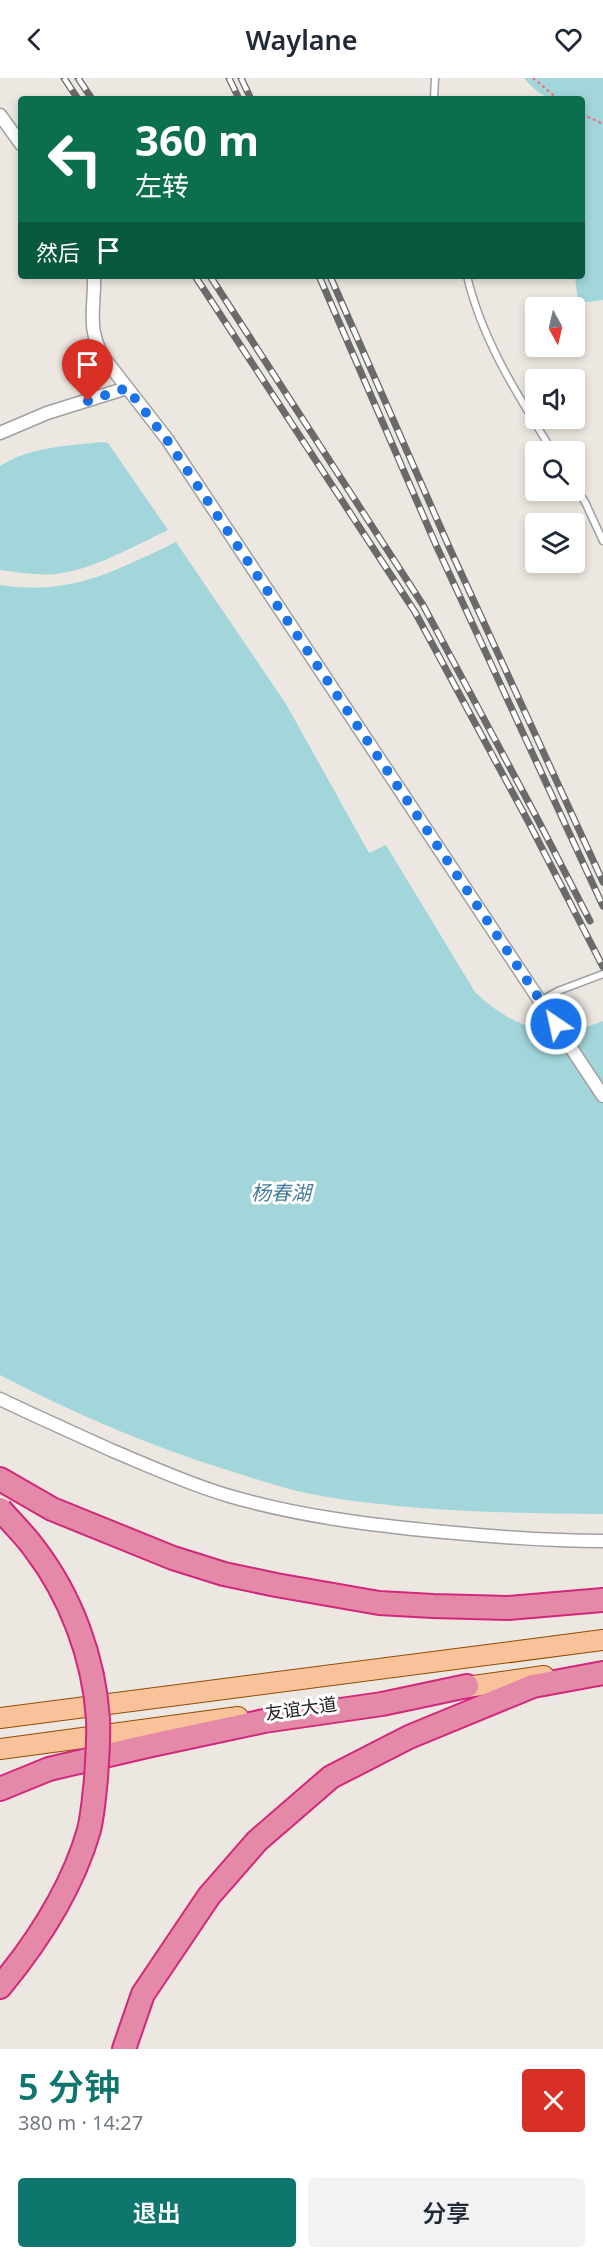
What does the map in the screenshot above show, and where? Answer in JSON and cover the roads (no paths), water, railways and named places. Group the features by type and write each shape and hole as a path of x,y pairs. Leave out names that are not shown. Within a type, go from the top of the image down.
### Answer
{"highway":[{"path":"0,1479 52,1509 173,1558 224,1574 379,1603 508,1608 603,1600"},
{"path":"0,1509 34,1547 58,1584 70,1608 91,1673 98,1719 96,1779 89,1827 80,1857 56,1909 30,1951 0,1987"},
{"path":"124,2049 143,1994 209,1896 257,1840 330,1777 409,1737 533,1686 603,1671"},
{"path":"0,1789 49,1769 147,1746 264,1721 382,1704 467,1686"}],"main road":[{"name":"友谊大道","path":"0,1718 603,1640"},
{"name":"友谊大道","path":"0,1749 467,1686 603,1671"}],"street":[{"path":"0,115 18,140"},
{"path":"94,279 92,326 94,339 104,358 174,449 603,1095"},
{"path":"0,433 47,413 127,388"},
{"path":"0,1399 163,1472 224,1494 273,1508 357,1523 503,1537 603,1541"}],"lane":[{"path":"434,96 435,78"},
{"path":"468,279 478,314 496,355 546,441"},
{"path":"584,501 603,541"},
{"path":"542,1003 558,991 603,974"}],"water":[{"path":"524,78 603,78 603,300 585,302 585,297 577,297 575,279 585,279 585,96 545,96"},
{"path":"108,443 168,530 113,556 71,571 56,574 28,574 0,570 0,466 36,451"},
{"name":"杨春湖","path":"176,542 286,704 369,853 386,845 475,992 504,1015 534,1028 551,1031 568,1030 603,1021 603,1514 430,1509 361,1502 302,1492 230,1471 142,1440 56,1403 0,1375 0,585 25,588 71,584 112,571"}],"railway":[{"path":"64,78 76,96"},
{"path":"78,78 90,96"},
{"path":"229,78 238,96"},
{"path":"241,78 250,96"},
{"path":"197,279 415,612 529,823 603,967"},
{"path":"212,279 423,605 590,921"},
{"path":"320,279 436,545 603,906"},
{"path":"331,279 450,549 603,882"}]}
